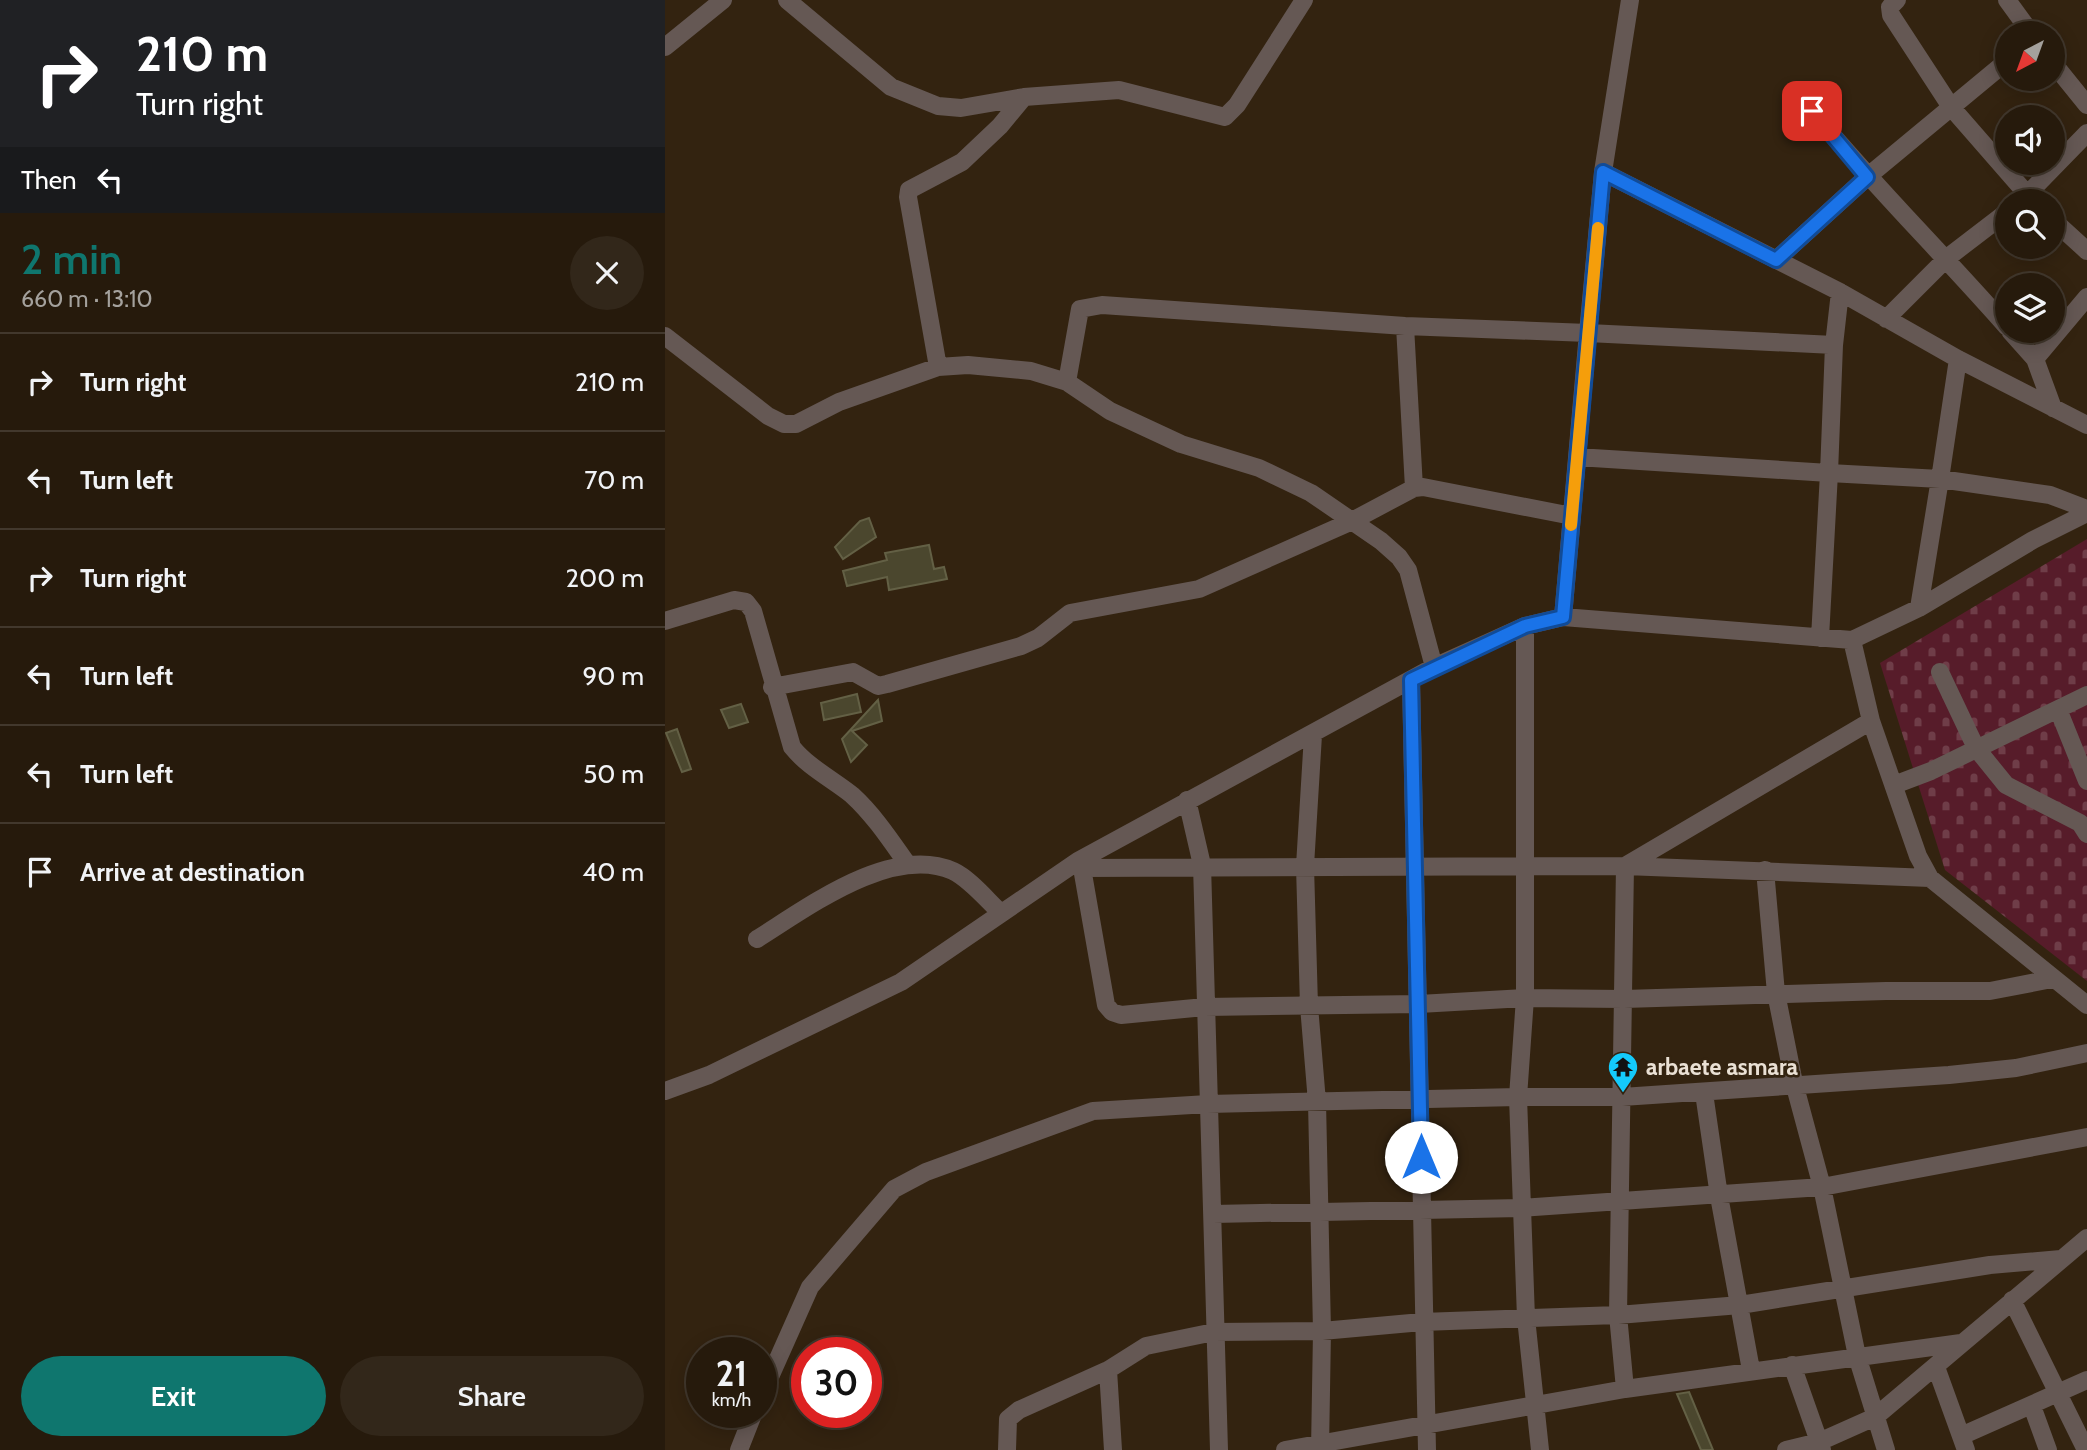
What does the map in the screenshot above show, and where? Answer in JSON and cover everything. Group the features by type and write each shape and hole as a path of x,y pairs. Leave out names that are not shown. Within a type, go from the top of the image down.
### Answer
{"street":[{"path":"665,47 723,0"},
{"path":"787,0 891,87 911,98 937,106 961,108 1024,97 1119,90 1225,117 1237,105 1304,0"},
{"path":"1898,0 1890,7 1891,15 1951,107 2018,189"},
{"path":"2007,0 2022,21"},
{"path":"1563,617 1603,172 1633,3"},
{"path":"1776,260 1867,177 1995,71"},
{"path":"2065,78 2087,105"},
{"path":"938,367 908,197 909,190 961,162 1000,126 1024,97"},
{"path":"1812,111 1867,177 1947,258 1995,313"},
{"path":"2037,189 2087,133"},
{"path":"1603,172 1840,292 1958,359 2087,425"},
{"path":"1886,319 1947,258 1995,221"},
{"path":"2065,231 2087,251"},
{"path":"1820,638 1834,345 1840,292"},
{"path":"2035,359 2087,297"},
{"path":"1067,382 1080,309 1102,305 1405,326 1834,345"},
{"path":"1405,326 1414,488"},
{"path":"665,336 768,416 784,424 796,424 839,402 938,367 968,365 1031,372 1067,382 1110,411 1181,444 1259,468 1311,493 1390,549 1408,570 1434,667"},
{"path":"2021,343 2035,359 2053,408"},
{"path":"1919,608 1958,359"},
{"path":"1577,457 1940,479 2050,495 2083,504"},
{"path":"772,687 853,671 878,685 887,684 1021,646 1038,638 1070,613 1199,589 1350,522 1414,488 1423,487 1572,516"},
{"path":"665,1091 709,1075 901,982 1001,913 1187,800 1313,735 1434,667 1525,626 1563,617 1852,640 1919,608 2033,540 2083,504"},
{"path":"665,621 734,600 746,601 753,611 772,687 792,747 801,759 854,797 908,864"},
{"path":"1525,626 1527,867 1525,998 1518,1097 1526,1318 1540,1450"},
{"path":"1852,640 1871,721 1918,856 1930,878 2087,1005"},
{"path":"1940,673 1976,748 2006,785 2085,826"},
{"path":"1411,680 1422,1101 1422,1322 1427,1450"},
{"path":"1894,785 2087,695"},
{"path":"2058,709 2087,781"},
{"path":"1625,866 1871,721"},
{"path":"1313,735 1305,866 1309,1006 1317,1102 1322,1331 1319,1446"},
{"path":"1187,800 1202,865 1219,1450"},
{"path":"757,939 831,894 877,872 908,864 937,866 955,872 1001,913"},
{"path":"1080,864 1414,868 1625,866 1930,878"},
{"path":"1080,864 1106,1005 1112,1012 1121,1015 1205,1007 1419,1004 1525,998 1624,999 1776,993 1990,991 2052,979"},
{"path":"1625,866 1618,1315 1625,1389"},
{"path":"1765,870 1776,993 1794,1083 1822,1187 1857,1356 1886,1450"},
{"path":"777,1361 810,1287 894,1189 926,1171 991,1151 1093,1111 1208,1104 1622,1097 1704,1093 1794,1083 1949,1075 2016,1068 2087,1053"},
{"path":"1704,1093 1719,1196 1751,1370"},
{"path":"1213,1214 1521,1208 1822,1187 2087,1137"},
{"path":"1786,1450 1821,1446 1875,1417 2087,1238"},
{"path":"1007,1450 1008,1419 1019,1410 1108,1370 1146,1346 1214,1332 1322,1331 1422,1322 1618,1315 1740,1305 1990,1265 2061,1259"},
{"path":"2012,1300 2059,1394 2081,1449"},
{"path":"1285,1450 1625,1389 1961,1343"},
{"path":"1792,1365 1821,1446"},
{"path":"1936,1367 1964,1443 2087,1380"},
{"path":"1108,1370 1113,1450"},
{"path":"2032,1406 2048,1450"},
{"path":"739,1450 748,1428"}],"green space":[{"path":"2087,539 2087,981 1945,870 1880,663"}],"building":[{"path":"869,518 876,537 843,559 835,547 860,521"},
{"path":"929,545 934,569 944,567 947,579 889,590 887,577 847,586 843,571 887,560 885,553"},
{"path":"857,694 861,712 824,720 821,703"},
{"path":"878,700 882,721 852,731 867,745 851,762 842,739"},
{"path":"741,704 748,722 729,728 721,710"},
{"path":"677,729 691,769 682,772 666,733"},
{"path":"1689,1392 1713,1450 1701,1450 1677,1394"}],"slow traffic":[{"path":"1571,525 1598,228"}],"place":[{"name":"arbaete asmara","path":"1623,1094"}],"route":[{"path":"1421,1157 1422,1101 1411,680 1525,626 1563,617 1603,172 1776,260 1867,177 1812,111"}]}
